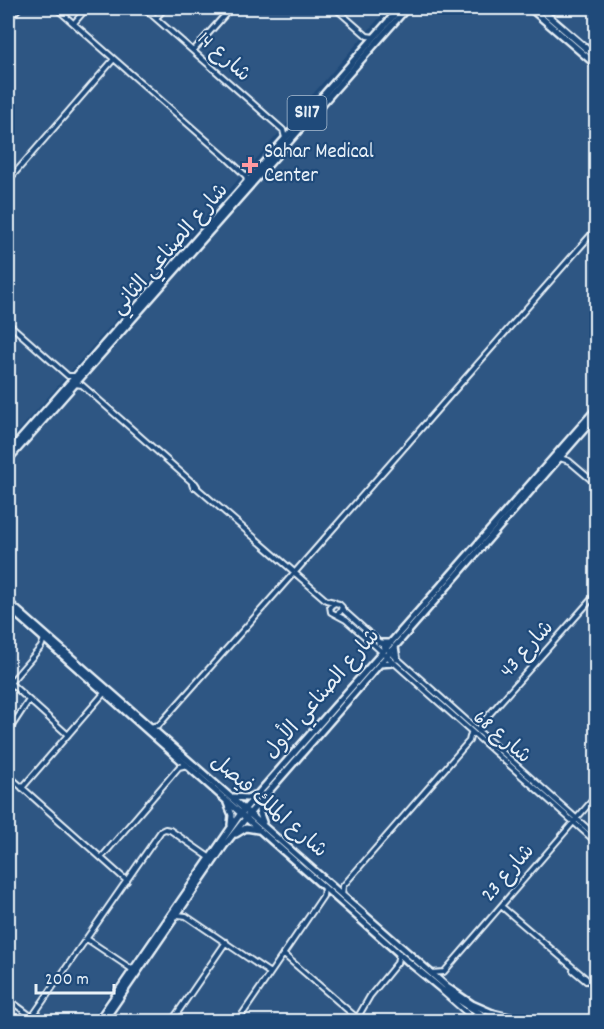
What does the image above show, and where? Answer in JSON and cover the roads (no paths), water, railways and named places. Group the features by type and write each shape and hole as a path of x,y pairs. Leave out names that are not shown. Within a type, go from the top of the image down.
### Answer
{"highway":[{"path":"492,1014 530,1022"},
{"path":"475,1018 492,1022"}],"main road":[{"name":"شارع الصناعي الثاني","path":"8,460 291,130 400,8"},
{"name":"شارع الصناعي الثاني","path":"78,377 407,8"},
{"path":"531,8 597,66"},
{"path":"539,8 597,57"},
{"name":"شارع الصناعي الثاني","path":"8,453 72,384"},
{"name":"شارع الصناعي الأول","path":"393,645 597,409"},
{"name":"شارع الصناعي الأول","path":"246,813 597,416"},
{"name":"شارع الملك فيصل","path":"8,602 232,796 260,831 324,886 342,894 357,907 431,973 475,1018 500,1022"},
{"name":"شارع الملك فيصل","path":"8,607 225,798 267,828 333,890 344,904 406,960 444,988 472,1004 492,1014 517,1022"},
{"path":"377,645 393,645 394,661 384,662 377,645"},
{"path":"232,796 247,798 263,793 259,811 267,828"},
{"path":"225,798 232,815 230,827"},
{"path":"97,1022 230,827 246,813"},
{"path":"103,1022 246,813"},
{"path":"224,846 225,840 246,813"},
{"path":"232,836 244,829 260,831"},
{"path":"344,904 345,902 355,909 357,907"}],"street":[{"path":"8,20 19,8"},
{"path":"56,8 244,174 252,176"},
{"path":"74,23 87,8"},
{"name":"شارع 14","path":"144,8 283,130"},
{"path":"156,18 165,8"},
{"path":"193,51 231,8"},
{"path":"335,8 367,36 375,37"},
{"path":"367,36 369,44"},
{"path":"8,181 114,59"},
{"path":"285,138 283,130 291,130"},
{"path":"244,174 246,182"},
{"path":"150,727 159,725 597,229"},
{"path":"8,323 68,376 72,384 82,385"},
{"path":"68,376 78,377 82,385 326,600 331,612 337,614 377,645"},
{"path":"566,452 569,461"},
{"path":"560,458 569,461 597,484"},
{"name":"شارع 43","path":"472,730 480,725 597,594"},
{"path":"326,600 339,603 377,645"},
{"path":"330,608 335,603"},
{"path":"337,614 342,608"},
{"path":"44,639 41,647 9,682 68,735"},
{"path":"41,647 50,645"},
{"name":"شارع 68","path":"377,645 383,656 394,661 597,842"},
{"path":"22,788 105,692"},
{"path":"8,732 29,700"},
{"path":"159,725 159,734"},
{"path":"479,732 480,725"},
{"path":"237,1022 324,896 343,886 469,741 472,730"},
{"name":"شارع 68","path":"472,730 479,732 567,814"},
{"path":"469,741 479,738"},
{"path":"101,858 179,767 180,759"},
{"path":"179,767 187,765"},
{"path":"8,775 127,881"},
{"name":"شارع 23","path":"444,972 503,907 597,796"},
{"path":"582,813 584,828 567,831 567,814 582,813"},
{"name":"شارع 68","path":"584,828 597,836"},
{"path":"32,1017 161,831 170,830 209,857"},
{"path":"324,886 324,896"},
{"path":"342,894 343,886"},
{"path":"182,907 186,916"},
{"path":"503,907 597,988"},
{"path":"177,915 186,916 270,973"},
{"path":"87,939 133,970"},
{"path":"171,1022 226,942"},
{"path":"283,954 356,1020 370,996 397,963 399,953"},
{"path":"397,963 406,960"},
{"path":"431,973 444,972 444,988"},
{"path":"8,999 39,1022"}],"place":[{"name":"Sahar Medical Center","path":"250,165"}]}
